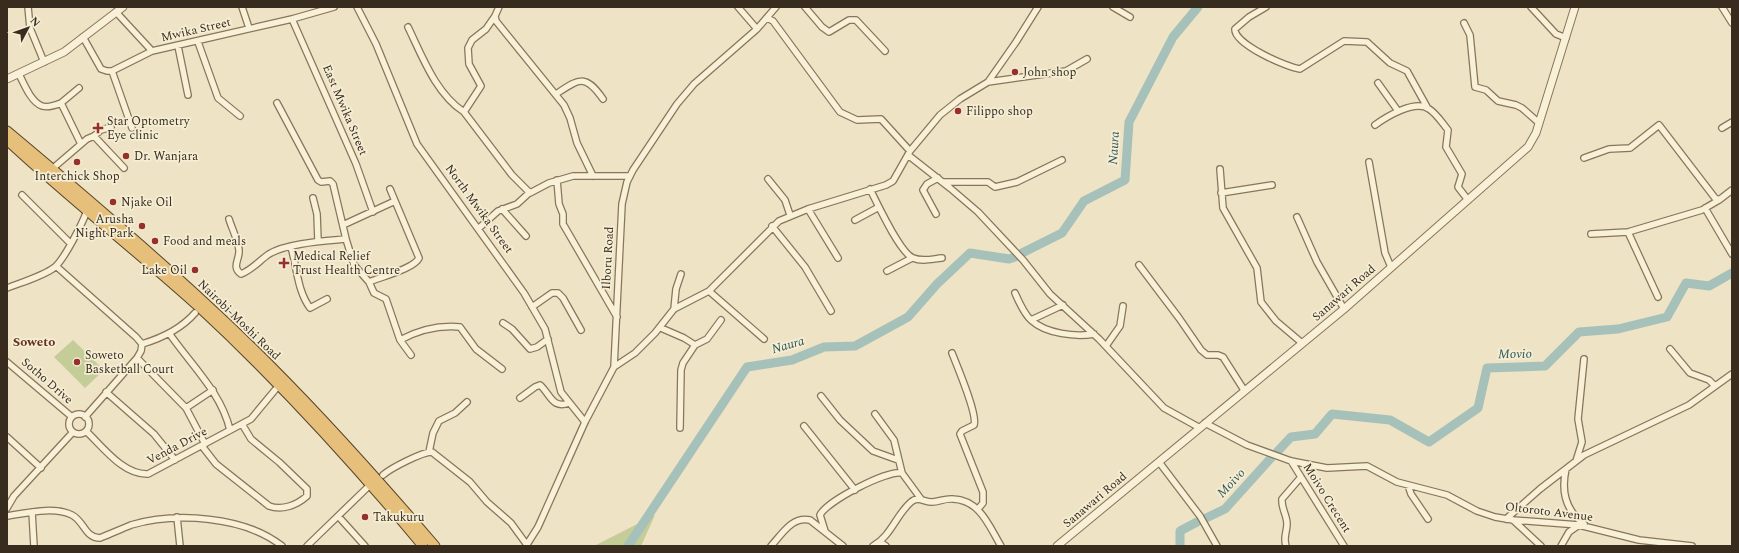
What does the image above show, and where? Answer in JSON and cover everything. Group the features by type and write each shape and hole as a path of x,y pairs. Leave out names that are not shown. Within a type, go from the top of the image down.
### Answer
{"highway":[{"name":"Nairobi-Moshi Road","path":"7,131 206,303 285,380 378,480 435,546"},
{"name":"Nairobi-Moshi Road","path":"7,140 200,308 279,386 371,484 422,546"}],"street":[{"path":"28,7 30,28 44,62"},
{"path":"7,79 64,52 123,7"},
{"path":"242,7 250,28"},
{"name":"Mwika Street","path":"112,71 152,51 198,42 334,7"},
{"name":"North Mwika Street","path":"357,7 376,44 417,144 520,285 541,321 548,339 558,383 562,392 585,422"},
{"path":"464,112 481,86 469,64 468,48 472,40 486,29 499,7"},
{"path":"738,7 757,29"},
{"name":"Ilboru Road","path":"527,545 538,527 585,422 614,367 622,204 630,176 671,112 694,84 757,29 776,7"},
{"path":"805,7 822,27 829,32 849,20 856,20 885,51"},
{"path":"988,82 1038,7"},
{"path":"1113,7 1130,17"},
{"path":"1266,7 1249,16 1235,29 1237,36 1244,43 1286,66 1300,69 1344,41 1367,42 1390,63 1407,71 1427,107 1436,114 1448,130 1446,147 1460,169 1462,178 1458,187 1468,200"},
{"path":"1531,7 1556,34 1566,38"},
{"name":"Sanawari Road","path":"1058,546 1244,390 1344,309 1528,147 1536,134 1575,7"},
{"path":"1722,7 1732,23"},
{"path":"116,12 152,51"},
{"path":"495,16 496,21 556,94 567,110 577,143 593,176"},
{"name":"Oltoroto Avenue","path":"767,18 774,21 840,112 857,120 881,119 909,153 978,212 1023,260 1050,294 1094,334 1164,408 1240,442 1291,461 1327,468 1367,466 1397,482 1447,495 1483,514 1510,520 1587,526 1639,540 1667,545 1692,546"},
{"name":"East Mwika Street","path":"292,19 356,164 373,212"},
{"path":"1464,23 1470,35 1475,87 1486,90 1498,102 1516,105 1522,108 1539,123"},
{"path":"408,27 440,88 453,104 464,112 512,175 529,193"},
{"path":"83,37 102,68 106,71 112,71 132,128"},
{"path":"198,42 218,98 240,116"},
{"path":"178,46 188,95"},
{"path":"614,367 635,353 661,328 674,309 709,291 772,226 790,215 893,181 909,153 940,115 960,99 988,82 1066,71 1087,59"},
{"path":"19,74 25,87 38,103 47,106 61,103 79,88"},
{"path":"556,94 575,82 582,81 592,86 603,99"},
{"path":"1378,82 1398,110"},
{"path":"61,103 81,144"},
{"path":"277,103 318,180 321,182 330,181 333,184 346,239 354,265 369,282 374,293 384,297 387,301 400,340 411,356"},
{"path":"1375,126 1398,110 1427,107"},
{"path":"1722,128 1732,122"},
{"path":"1584,158 1609,149 1627,149 1633,146 1654,127 1659,126 1710,194 1719,200"},
{"path":"52,170 81,144 101,130 111,127"},
{"path":"94,136 124,168"},
{"path":"943,182 988,182 995,187 1027,178 1062,160"},
{"path":"1369,162 1384,236 1385,253 1391,267"},
{"path":"1220,168 1222,182 1221,193 1224,212 1258,268 1261,302 1276,321 1302,343"},
{"path":"479,228 502,209 517,204 529,193 557,180 573,176 630,176"},
{"path":"936,214 923,190 927,184 938,178"},
{"path":"768,179 785,200 790,215"},
{"path":"557,180 559,204 563,214 562,224 616,317"},
{"path":"1221,193 1272,185"},
{"path":"369,282 407,268 414,264 419,258 390,189"},
{"path":"870,189 902,246 912,258 921,260 942,258"},
{"path":"1592,234 1628,232 1706,208 1732,190"},
{"path":"22,195 70,243"},
{"path":"313,198 317,219 318,241"},
{"path":"343,225 395,201"},
{"path":"855,220 879,207"},
{"path":"1706,208 1732,254"},
{"path":"502,209 526,236"},
{"path":"808,209 838,258"},
{"path":"7,288 37,276 56,266 87,211"},
{"path":"1297,217 1316,262 1344,309"},
{"path":"229,219 239,250 235,261 237,270 241,274 270,253 318,241 346,239"},
{"path":"772,226 805,267 830,311"},
{"path":"1628,232 1658,297"},
{"path":"291,247 299,284 306,303 310,308 313,308 327,299"},
{"path":"887,271 912,258"},
{"path":"1139,265 1179,318 1200,350 1207,356 1218,355 1223,357 1244,390"},
{"path":"56,266 142,344 141,351 137,358 106,392 86,417"},
{"path":"674,309 676,288 681,274"},
{"path":"709,291 764,339"},
{"path":"532,307 552,293 558,293 566,302 581,330"},
{"path":"1015,293 1031,320 1037,325 1068,335 1094,334"},
{"path":"1031,320 1063,305"},
{"path":"1106,346 1120,326 1122,306"},
{"path":"142,344 183,326 195,313"},
{"path":"680,428 681,370 683,363 695,345 705,342 721,320"},
{"path":"503,323 512,329 530,349 537,348 548,339"},
{"path":"400,340 414,332 433,328 460,327 476,349 502,369"},
{"path":"661,328 684,338 695,345"},
{"path":"169,333 187,359 213,390 224,411 230,430"},
{"path":"1670,349 1690,373 1709,380 1715,386"},
{"path":"952,353 974,415 974,425 962,431 960,434 984,492 983,503 978,509"},
{"path":"137,358 186,408 204,445 216,464 268,506 279,508 299,503 307,496 307,489 279,462 251,439 242,424"},
{"path":"1576,460 1582,442 1578,419 1584,359"},
{"name":"Sotho Drive","path":"7,362 72,417"},
{"path":"1541,546 1510,520 1566,468 1576,460 1689,404 1732,374"},
{"path":"520,398 540,385 556,404 561,406 569,403"},
{"path":"186,408 213,390"},
{"name":"Venda Drive","path":"86,431 130,471 140,474 148,474 204,445 256,415 275,390"},
{"path":"106,392 154,434 175,460"},
{"path":"821,396 840,420 873,451 898,460"},
{"path":"429,452 433,433 439,421 467,402"},
{"path":"78,414 86,417 89,424 86,431 79,434 73,432 69,426 72,417 78,414"},
{"path":"875,414 894,440 902,473 921,499"},
{"path":"804,426 854,490"},
{"path":"7,508 14,496 73,432"},
{"path":"7,437 41,468"},
{"path":"383,475 389,470 429,452 436,455 470,482 487,502 511,523 527,545"},
{"name":"Moivo Crecent","path":"1291,461 1344,546"},
{"path":"1158,462 1200,516 1217,546"},
{"path":"1566,468 1564,478 1564,497 1575,518 1587,526"},
{"path":"825,531 820,517 821,513 832,503 877,479 897,472 902,473"},
{"path":"1286,546 1284,538 1287,524 1282,507 1282,499 1301,477"},
{"path":"307,546 371,484"},
{"path":"1408,485 1411,494 1428,518"},
{"path":"873,546 880,542 905,508 914,500 921,499 932,502 953,498 962,500 978,509 1001,546"},
{"path":"7,516 32,512 55,512 70,514 78,519 88,534 95,538 100,538 131,526 177,517 204,519 241,525 268,537 282,546"},
{"path":"32,512 35,545"},
{"path":"338,516 365,546"},
{"path":"177,517 180,546"},
{"path":"771,546 785,530 799,519 810,520 843,546"},
{"path":"1561,546 1569,532 1579,525"},
{"path":"95,538 96,546"},
{"path":"880,542 886,546"}],"green space":[{"name":"Soweto Basketball Court","path":"73,340 104,370 85,388 54,357"},
{"path":"655,515 641,546 594,546"}],"waterway":[{"name":"Naura","path":"1022,253 1062,233 1084,201 1125,180 1129,122 1173,37 1198,7"},
{"name":"Naura","path":"628,546 747,367 792,360 824,347 855,346 908,317 937,284 970,253 1009,259 1015,257"},
{"name":"Movio","path":"1277,452 1291,437 1315,434 1332,414 1390,420 1429,442 1478,408 1487,368 1545,366 1579,332 1618,329 1667,317 1686,283 1709,286 1732,273"},
{"name":"Moivo","path":"1204,519 1225,509 1271,458"},
{"name":"Moivo","path":"1180,546 1180,531 1197,522"}],"place":[{"name":"John shop","path":"1015,72"},
{"name":"Filippo shop","path":"958,111"},
{"name":"Star Optometry Eye clinic","path":"98,128"},
{"name":"Dr. Wanjara","path":"126,156"},
{"name":"Interchick Shop","path":"77,162"},
{"name":"Njake Oil","path":"113,202"},
{"name":"Arusha Night Park","path":"142,226"},
{"name":"Food and meals","path":"155,241"},
{"name":"Medical Relief Trust Health Centre","path":"284,263"},
{"name":"Lake Oil","path":"195,270"},
{"name":"Soweto Basketball Court","path":"77,362"},
{"name":"Takukuru","path":"365,517"}],"district":[{"name":"Soweto","path":"34,342"}]}
